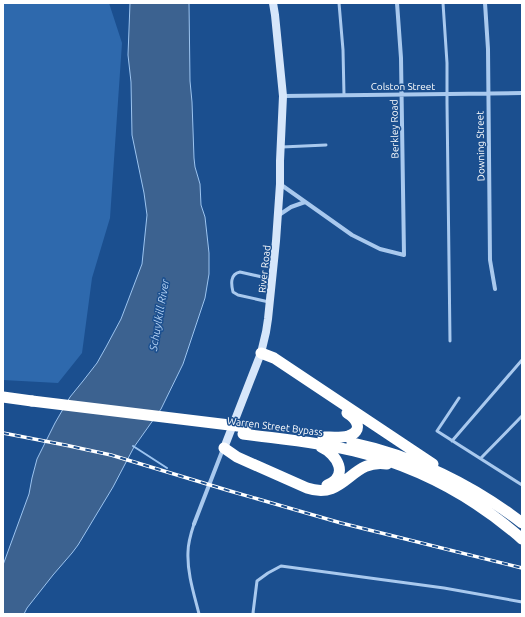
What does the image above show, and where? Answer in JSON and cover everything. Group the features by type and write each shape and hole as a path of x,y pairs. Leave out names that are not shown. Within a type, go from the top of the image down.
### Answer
{"highway":[{"path":"261,353 271,362 351,416 357,422 356,430 352,434 345,436 323,437"},
{"path":"261,353 274,358 465,486"},
{"name":"Warren Street Bypass","path":"3,397 30,404"},
{"name":"Warren Street Bypass","path":"3,404 30,404 245,430 323,437 356,443 388,452 434,470 479,493 522,523"},
{"name":"Warren Street Bypass","path":"245,430 354,451 402,466 431,478 474,502 501,521 522,539"},
{"path":"224,448 238,452 313,485 322,486 332,483 338,475 339,467 336,459 326,449 306,442"},
{"path":"224,448 237,457 307,488 317,490 328,490 336,487 359,469 369,465 385,463 402,466"}],"street":[{"name":"River Road","path":"194,524 261,353 266,332 273,280 278,215 283,96 276,15 273,3"},
{"name":"Berkley Road","path":"305,202 352,236 380,249 404,255 402,94 398,3"},
{"name":"Downing Street","path":"485,3 488,49 490,260 495,289"},
{"name":"Colston Street","path":"283,96 344,94 522,93"},
{"path":"280,184 305,202"},
{"path":"278,215 291,207 305,202"}],"lane":[{"path":"339,3 343,50 344,94"},
{"path":"443,3 447,49 450,341"},
{"path":"281,147 326,145"},
{"path":"270,302 238,295 233,292 232,278 240,272 273,280"},
{"path":"452,441 522,360"},
{"path":"459,398 437,431 522,485"},
{"path":"481,458 522,416"},
{"path":"194,524 190,536 188,551 189,570 199,614"},
{"path":"254,614 257,581 281,566 444,588 522,602"}],"shaded area":[{"path":"3,3 109,3 122,43 110,218 92,278 82,353 58,383 3,380"}],"water":[{"name":"Schuylkill River","path":"130,3 189,3 190,81 194,158 200,184 201,205 205,217 209,253 209,274 205,298 183,364 161,409 134,447 113,487 78,545 27,608 24,614 3,614 3,565 29,494 37,459 70,397 97,363 106,347 121,319 142,264 147,215 132,135 131,82 128,55"}],"waterway":[{"path":"133,446 167,468"}],"railway":[{"path":"3,433 111,455 341,523 522,568"}]}
